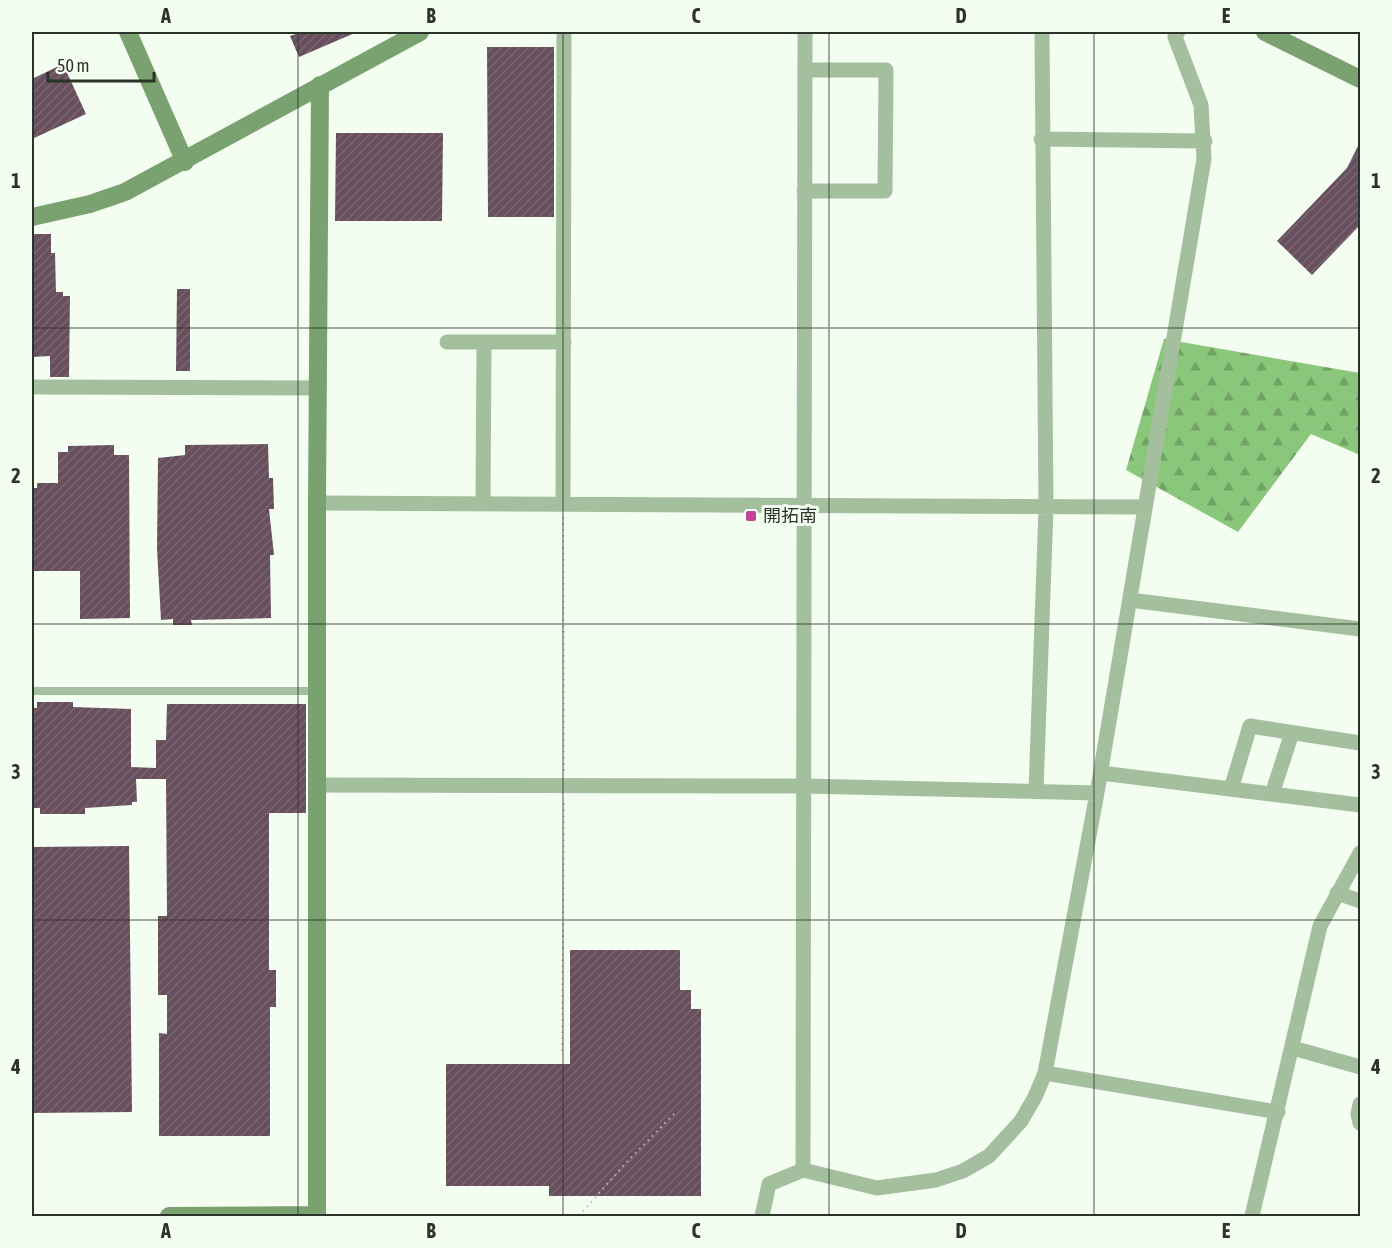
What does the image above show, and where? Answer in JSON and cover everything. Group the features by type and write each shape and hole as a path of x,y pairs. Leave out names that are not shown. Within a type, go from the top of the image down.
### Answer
{"street":[{"path":"128,32 185,162"},
{"path":"32,217 81,207 125,192 185,162 420,32"},
{"path":"563,503 564,32"},
{"path":"803,1170 805,32"},
{"path":"1036,791 1046,508 1041,140 1042,32"},
{"path":"762,1216 769,1184 803,1170 877,1188 936,1180 963,1171 989,1156 1021,1121 1045,1073 1098,793 1204,159 1201,105 1175,37 1178,32"},
{"path":"1265,32 1360,79"},
{"path":"804,191 885,191 886,81 886,70 805,70"},
{"path":"169,1216 318,1216 317,503 321,85"},
{"path":"1041,140 1204,141"},
{"path":"447,342 564,342"},
{"path":"483,503 484,342"},
{"path":"32,387 318,388"},
{"path":"317,503 1145,507"},
{"path":"1130,600 1360,629"},
{"path":"1231,789 1250,726 1360,743"},
{"path":"1272,794 1292,733"},
{"path":"1101,773 1360,805"},
{"path":"318,785 805,786 1098,793"},
{"path":"1252,1216 1320,926 1360,853"},
{"path":"1337,893 1360,901"},
{"path":"1293,1048 1360,1067"},
{"path":"1045,1073 1278,1112"},
{"path":"1360,1104 1358,1114 1360,1123"}],"lane":[{"path":"32,691 318,691"}],"path":[{"path":"579,1216 624,1165 675,1113"},
{"path":"318,1216 412,1216"}],"green space":[{"path":"1164,339 1360,373 1360,455 1311,434 1238,532 1126,470"}],"building":[{"path":"302,32 357,32 299,57 290,36"},
{"path":"487,47 554,47 554,217 488,217"},
{"path":"63,64 86,114 32,139 32,79"},
{"path":"336,133 443,133 442,221 335,221"},
{"path":"1360,142 1360,225 1312,275 1277,241 1347,168"},
{"path":"32,234 51,234 51,253 55,253 56,292 63,292 63,296 70,296 69,377 50,377 50,356 32,357"},
{"path":"177,289 190,289 190,371 176,371"},
{"path":"268,444 269,478 273,478 274,509 269,509 274,555 270,555 271,618 191,620 192,625 173,625 173,619 161,620 157,549 158,458 185,455 185,445"},
{"path":"114,445 114,455 129,455 130,618 80,619 80,571 32,571 32,488 37,488 37,483 58,483 58,452 68,452 68,446"},
{"path":"37,702 73,702 73,707 131,709 131,767 156,768 156,740 166,740 167,704 306,704 306,813 269,813 269,970 276,970 276,1007 270,1007 270,1136 159,1136 159,1033 167,1034 167,995 158,995 158,916 167,916 166,779 136,779 137,802 132,802 132,805 85,808 85,814 40,814 40,808 32,808 32,708 37,708"},
{"path":"129,846 132,1112 32,1113 32,847"},
{"path":"570,950 680,950 680,990 691,990 691,1009 701,1009 701,1196 549,1196 549,1186 446,1186 446,1064 570,1064"}],"place":[{"name":"開拓南","path":"751,516"}]}
